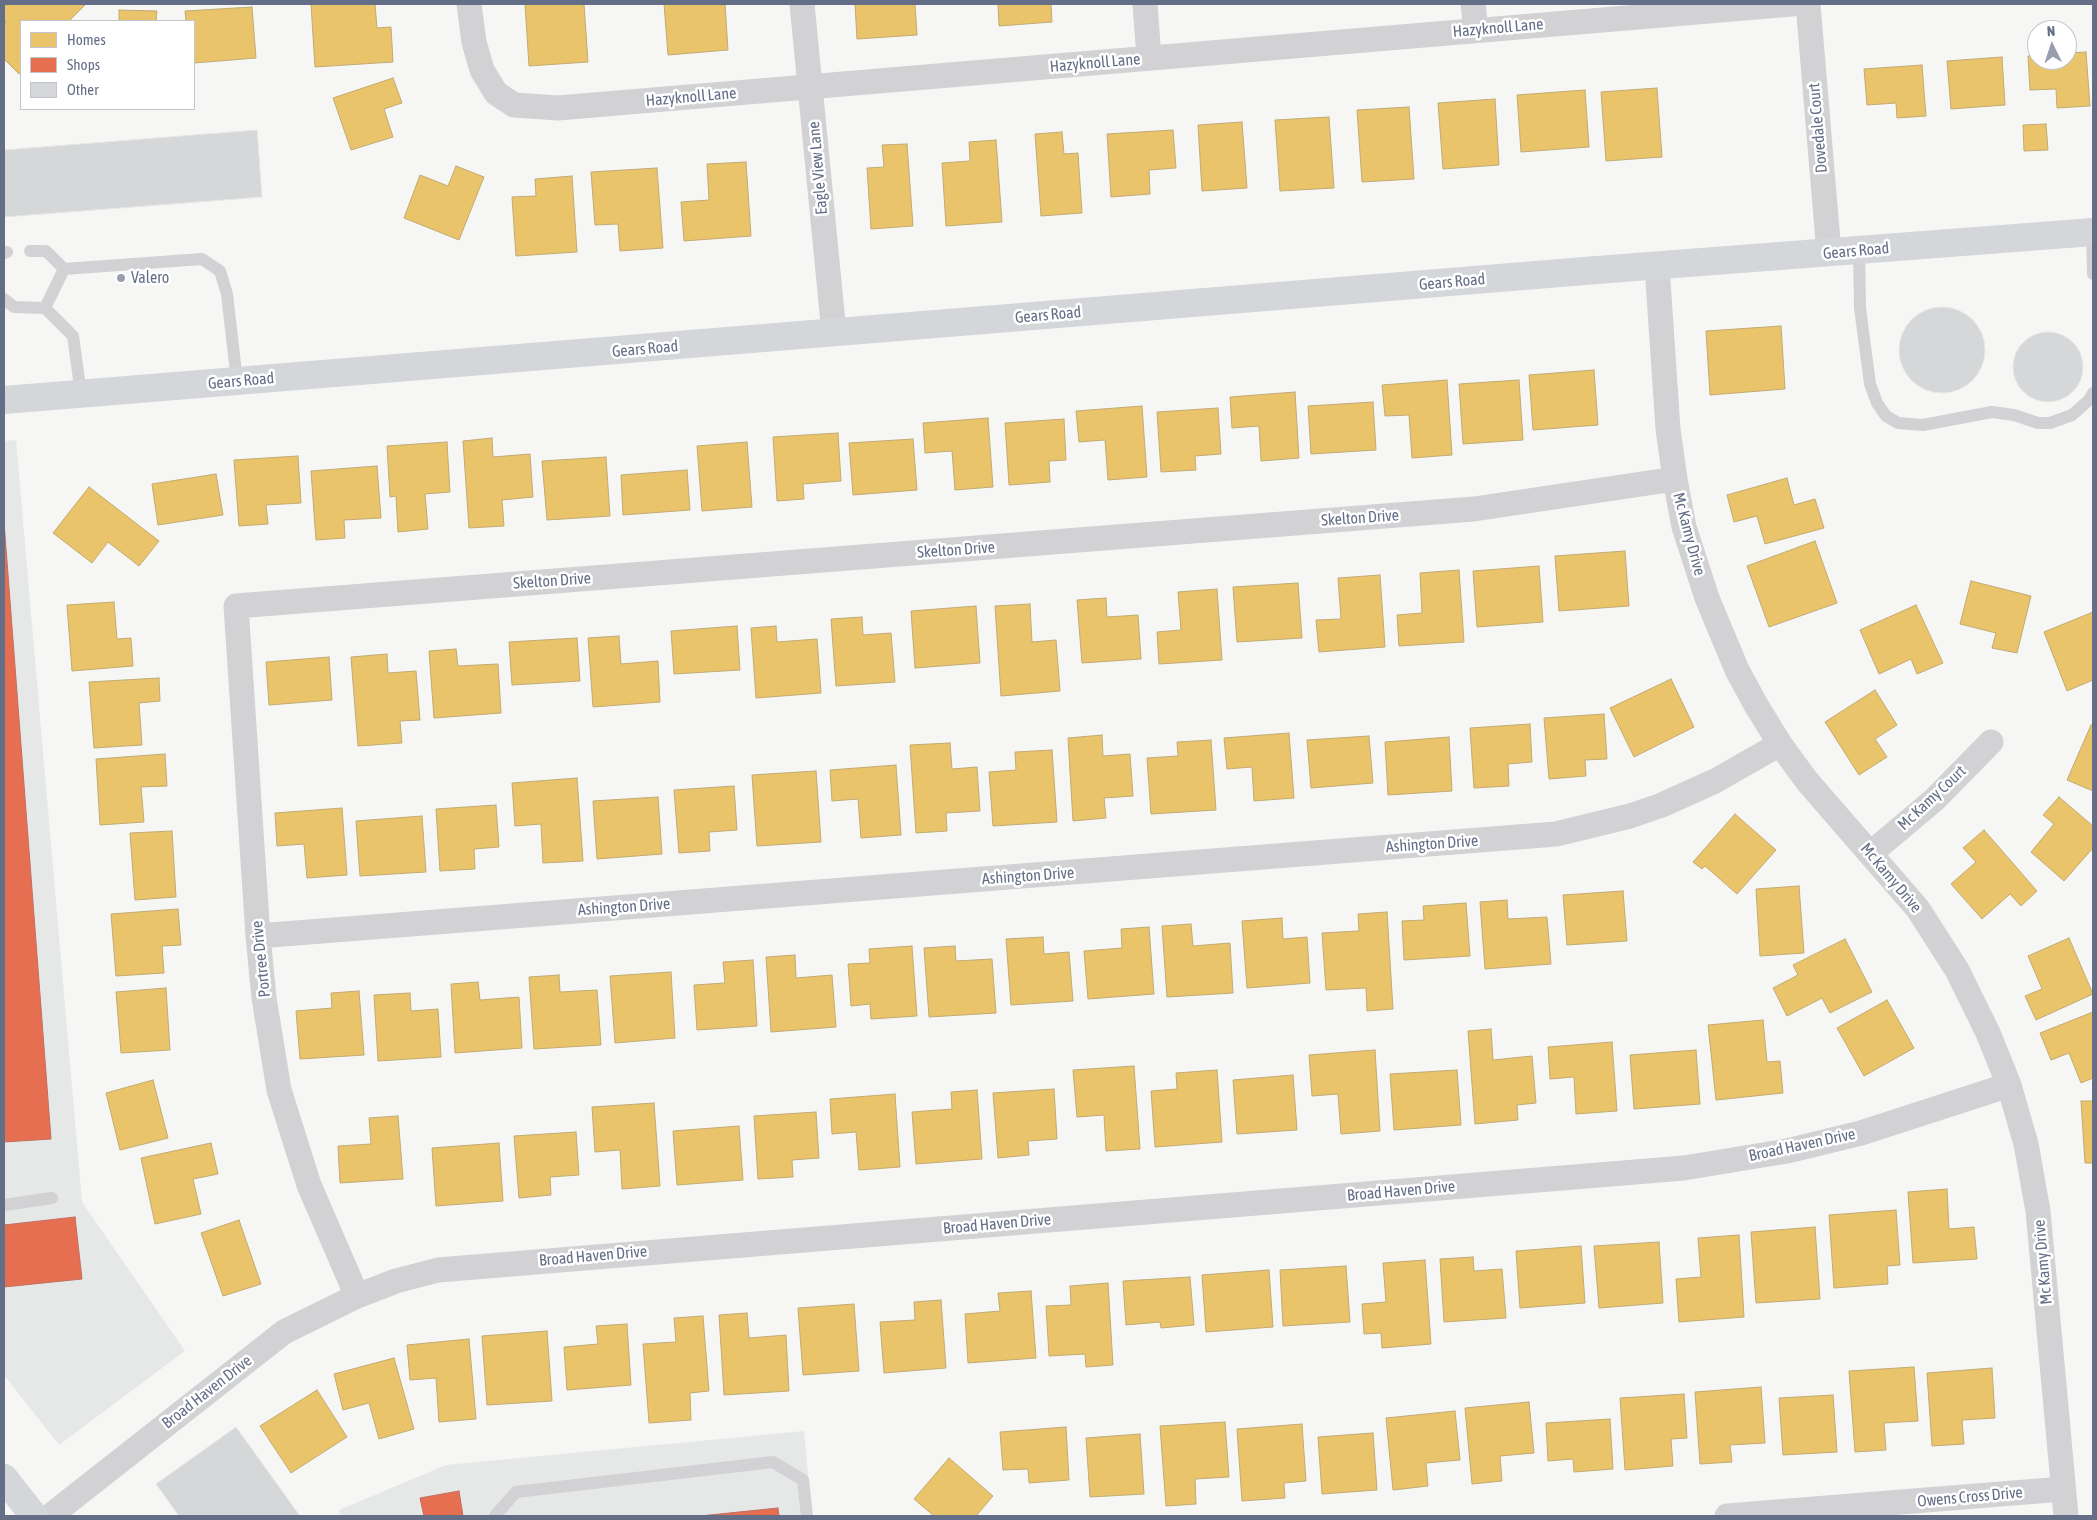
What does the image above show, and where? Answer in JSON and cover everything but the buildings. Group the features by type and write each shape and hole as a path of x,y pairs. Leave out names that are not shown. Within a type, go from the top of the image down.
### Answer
{"main road":[{"name":"Gears Road","path":"4,400 2092,232"},
{"path":"4,1478 34,1516"}],"street":[{"name":"Hazyknoll Lane","path":"469,4 474,42 482,70 496,93 514,104 558,108 1792,4"},
{"name":"Eagle View Lane","path":"802,4 834,333"},
{"path":"1145,4 1149,58"},
{"path":"1473,4 1476,30"},
{"name":"Dovedale Court","path":"1808,4 1829,253"},
{"name":"Mc Kamy Drive","path":"1656,266 1668,429 1684,528 1707,598 1737,670 1780,744 1807,781 1918,909 1957,970 1988,1033 2009,1085 2026,1144 2038,1211 2066,1516"},
{"name":"Skelton Drive","path":"236,606 1474,509 1675,479"},
{"name":"Portree Drive","path":"236,606 258,936 264,998 279,1090 309,1185 357,1296"},
{"name":"Mc Kamy Court","path":"1871,853 1934,800 1991,742"},
{"name":"Ashington Drive","path":"258,936 1556,834 1630,816 1662,805 1715,781 1780,744"},
{"name":"Broad Haven Drive","path":"50,1516 284,1332 357,1296 396,1281 438,1270 490,1264 1684,1168 1787,1151 1851,1135 2009,1085"},
{"name":"Owens Cross Drive","path":"1727,1516 2063,1489"}],"lane":[{"path":"2092,232 2093,274"},
{"path":"1859,250 1860,308 1870,384 1877,403 1886,416 1898,423 1923,425 1992,412 2014,415 2038,423 2050,422 2072,414 2089,400 2093,393"},
{"path":"30,251 46,251 64,269 202,259 220,271 227,294 236,381"},
{"path":"45,308 64,269"},
{"path":"4,299 14,307 45,308 73,336 81,394"},
{"path":"4,1205 52,1198"},
{"path":"495,1516 516,1492 773,1462 803,1480 807,1516"}],"shaded area":[{"path":"16,440 82,1202 185,1351 59,1445 4,1375 4,441"},
{"path":"804,1431 812,1516 340,1516 339,1510 446,1465"}],"place":[{"name":"Valero","path":"121,278"}]}
